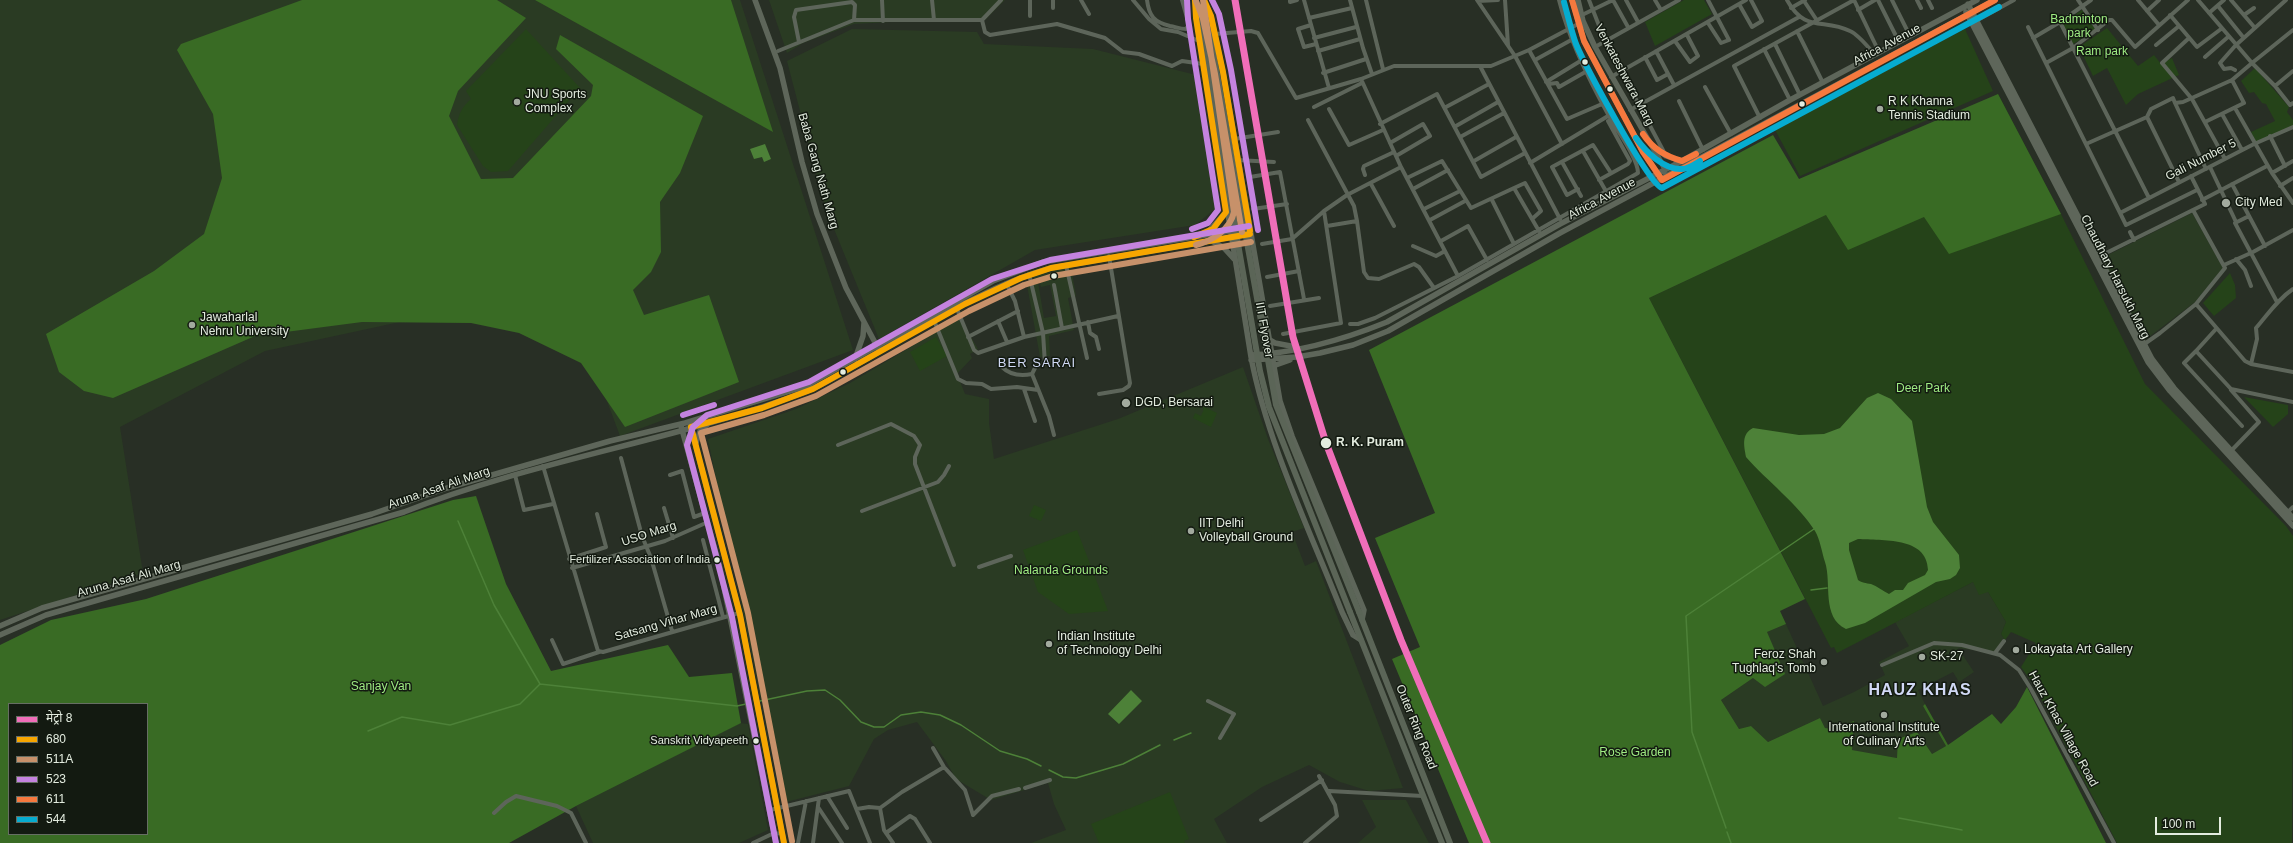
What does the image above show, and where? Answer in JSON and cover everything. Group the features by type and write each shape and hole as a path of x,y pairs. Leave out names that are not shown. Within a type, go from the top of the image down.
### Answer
{"main road":[{"name":"Baba Gang Nath Marg","path":"755,0 777,59 811,187 834,254 864,323 878,348"},
{"name":"Baba Gang Nath Marg","path":"759,0 778,51 789,102"},
{"name":"IIT Flyover","path":"1195,0 1260,371 1270,407 1361,640"},
{"path":"1572,0 1581,20 1584,41 1643,152 1662,180"},
{"name":"Venkateshwara Marg","path":"1578,0 1581,20 1611,77 1645,136"},
{"name":"Africa Avenue","path":"1271,356 1299,347 1358,333 1387,322 1560,224 1703,150 1760,119 1790,100 1977,0"},
{"name":"Africa Avenue","path":"1251,357 1297,357 1353,345 1388,331 1560,233 1662,180 1995,0"},
{"path":"1204,3 1211,16 1215,34 1277,388 1292,436 1364,610 1362,620"},
{"name":"IIT Flyover","path":"1204,3 1276,405 1362,620"},
{"path":"1936,22 1942,15 1967,4"},
{"name":"Chaudhary Harsukh Marg","path":"1967,4 1974,22 2018,102 2141,346 2164,376 2230,452 2286,513 2293,518"},
{"path":"1196,9 1199,40 1226,212 1251,357 1276,445 1342,612 1353,635 1361,640"},
{"path":"1645,136 1665,169 1662,180"},
{"path":"1645,136 1657,151 1666,156 1682,161"},
{"path":"1222,185 1226,190 1233,192 1240,187 1241,180"},
{"path":"1204,235 1210,232 1226,212"},
{"path":"878,348 992,281 1043,262 1204,235 1250,232"},
{"path":"878,348 935,321 1006,283 1029,274 1066,265 1080,264 1212,241 1230,234"},
{"path":"1212,241 1224,248 1235,261"},
{"name":"Baba Gang Nath Marg","path":"834,254 878,348"},
{"path":"855,359 863,336 864,323"},
{"path":"1268,338 1275,343 1299,347"},
{"name":"Aruna Asaf Ali Marg","path":"0,626 42,608 372,514 447,488 610,441 690,424 806,386 878,348"},
{"name":"Aruna Asaf Ali Marg","path":"690,424 711,422 812,389 878,348"},
{"path":"1273,366 1297,357"},
{"path":"1260,391 1269,385 1273,385 1277,388"},
{"path":"696,444 700,431 711,422"},
{"path":"690,424 740,613 784,843"},
{"path":"681,426 708,522 731,615 776,843"},
{"name":"Aruna Asaf Ali Marg","path":"0,635 46,615 404,512 451,494 515,474 611,448 681,426"},
{"name":"Chaudhary Harsukh Marg","path":"2286,513 2293,526"},
{"name":"Outer Ring Road","path":"1362,620 1450,843"},
{"name":"Outer Ring Road","path":"1361,640 1442,843"}],"street":[{"path":"882,0 883,21"},
{"path":"932,0 934,20"},
{"path":"778,51 854,20 982,20 1001,0"},
{"path":"1030,0 1030,16"},
{"path":"1053,0 1053,8"},
{"path":"1081,0 1089,14"},
{"path":"1133,0 1148,19 1161,29 1178,32 1199,40"},
{"path":"1146,0 1148,12 1152,18 1159,23 1180,29 1186,29 1188,25 1182,0"},
{"path":"1290,0 1290,2 1297,0"},
{"path":"1304,0 1323,73 1329,88"},
{"path":"1350,0 1356,27 1372,74"},
{"path":"1366,0 1383,69"},
{"path":"1478,1 1498,0"},
{"path":"1505,0 1508,45"},
{"path":"1350,324 1358,324 1375,318 1458,276 1635,177 1639,171 1602,104 1568,29 1559,0"},
{"path":"1589,0 1592,12 1605,41 1666,156"},
{"path":"1314,107 1383,69 1399,66 1491,66 1529,50 1568,29 1592,12 1613,0 1628,27"},
{"path":"1626,0 1638,22"},
{"path":"1655,0 1661,10"},
{"path":"1667,0 1670,5"},
{"path":"1595,47 1628,27 1679,0"},
{"path":"1708,0 1729,39 1723,44 1720,42 1708,23"},
{"path":"1611,77 1746,0"},
{"path":"1739,4 1752,27 1762,21 1751,0"},
{"path":"1788,0 1791,8 1799,17 1850,31 1877,54"},
{"path":"1791,8 1805,0 1814,21"},
{"path":"1760,119 1733,67 1814,21 1854,0 1877,54"},
{"path":"1858,10 1877,0 1899,42"},
{"path":"1892,0 1910,36"},
{"path":"1917,0 1921,8"},
{"path":"1928,0 1932,8"},
{"path":"1974,22 2014,0"},
{"path":"2078,0 2098,30"},
{"path":"2033,38 2060,22 2091,0"},
{"path":"2138,0 2159,25"},
{"path":"2147,11 2159,0"},
{"path":"2046,63 2073,48 2108,21 2112,20 2135,46 2188,0"},
{"path":"2198,0 2235,45 2292,104"},
{"path":"2209,13 2224,0"},
{"path":"2231,0 2255,28"},
{"path":"2235,70 2231,68 2224,69 2220,63 2243,37 2286,0"},
{"path":"1478,1 1508,45 1562,144"},
{"path":"799,42 794,17 796,10 852,2 855,5 854,20"},
{"path":"2218,6 2243,37"},
{"path":"1309,18 1352,8"},
{"path":"2244,15 2254,8"},
{"path":"2170,15 2196,46 2199,46 2221,29"},
{"path":"1630,110 1799,17"},
{"path":"982,20 985,32 990,35 1057,24 1105,38 1123,52 1139,54 1171,66 1182,61 1203,64"},
{"path":"2060,22 2150,198"},
{"path":"1311,25 1298,29 1302,45 1304,47 1316,44"},
{"path":"2156,45 2179,26"},
{"path":"1314,38 1356,27"},
{"path":"2028,27 2126,224 2197,190"},
{"path":"2175,103 2192,99 2232,80 2293,30"},
{"path":"1215,34 1248,31 1258,33 1296,98 1329,88 1361,81"},
{"path":"1797,31 1823,83"},
{"path":"1675,41 1690,62 1698,56 1687,34"},
{"path":"2204,57 2228,37"},
{"path":"2189,38 2162,63 2192,99 2225,159"},
{"path":"1318,51 1360,39"},
{"path":"1535,60 1573,39"},
{"path":"1775,44 1800,95"},
{"path":"1764,49 1790,100"},
{"path":"1529,50 1568,120 1602,104"},
{"path":"1656,51 1674,85"},
{"path":"1645,57 1657,80 1668,74"},
{"path":"1323,73 1366,59"},
{"path":"1547,83 1582,60"},
{"path":"1480,66 1560,219"},
{"path":"2275,86 2293,70"},
{"path":"1547,83 1557,83 1559,86 1587,71"},
{"path":"2205,122 2244,103 2232,80"},
{"path":"1361,81 1380,124 1458,276"},
{"path":"1446,107 1489,84"},
{"path":"1705,87 1731,134"},
{"path":"1380,124 1437,94 1446,107 1483,177 1525,153"},
{"path":"2086,144 2116,129 2147,117 2151,109 2173,98 2277,302"},
{"path":"1679,101 1703,150"},
{"path":"1456,126 1498,102"},
{"path":"2235,108 2267,166 2293,203"},
{"path":"1329,109 1349,144 1383,130"},
{"path":"1462,136 1504,113"},
{"path":"2222,114 2242,150"},
{"path":"1530,163 1608,116"},
{"path":"2147,117 2179,182"},
{"path":"1308,120 1354,206 1364,272 1368,278 1379,279 1414,264 1419,267 1434,288"},
{"path":"1599,180 1628,164 1630,161 1608,121"},
{"path":"1365,175 1363,168 1364,166 1395,154 1430,136 1428,130 1423,124 1390,143"},
{"name":"Gali Number 5","path":"2120,213 2270,136 2293,127"},
{"path":"1234,139 1278,132"},
{"path":"2270,136 2285,166"},
{"path":"1474,161 1516,137"},
{"path":"1578,189 1567,195 1552,167 1593,145 1611,173"},
{"path":"1583,150 1607,193"},
{"path":"1238,160 1274,162"},
{"path":"1407,178 1441,161 1448,170 1465,201 1469,207 1472,208 1492,200 1525,183 1541,211 1532,219"},
{"path":"2272,173 2293,161"},
{"path":"1562,162 1581,196"},
{"path":"1262,244 1292,239 1324,211 1347,195 1371,184 1401,166"},
{"path":"2202,200 2267,166"},
{"path":"1413,189 1448,170"},
{"path":"1250,177 1280,172 1304,300"},
{"path":"2096,258 2205,204 2191,176"},
{"path":"2280,186 2293,178"},
{"path":"1371,184 1394,226"},
{"path":"2232,184 2265,246"},
{"path":"1514,188 1539,231"},
{"path":"1424,209 1460,190"},
{"path":"1492,200 1514,244"},
{"path":"1430,220 1465,201"},
{"path":"1253,209 1287,204"},
{"path":"2141,346 2160,334 2196,304 2225,270 2224,265 2193,210"},
{"path":"1284,334 1341,323 1324,211"},
{"path":"2236,222 2249,216"},
{"path":"1327,226 1357,221"},
{"path":"1441,241 1468,226 1487,260"},
{"path":"2224,265 2265,246 2293,230"},
{"path":"2130,232 2134,240"},
{"path":"1413,246 1436,256 1445,251"},
{"path":"1100,394 1123,390 1129,386 1130,383 1108,251"},
{"path":"1078,255 1080,264"},
{"path":"2236,259 2245,270 2251,286"},
{"path":"1066,265 1086,358"},
{"path":"1267,277 1299,271"},
{"path":"1029,274 1043,334 1045,364 1036,366 1032,374 1049,416 1054,435"},
{"path":"1006,283 1018,311 1024,336"},
{"path":"1054,285 1062,328"},
{"path":"2251,364 2257,339 2256,328 2277,302 2293,289"},
{"path":"1270,306 1319,298"},
{"path":"2196,304 2237,354 2251,364 2293,372"},
{"path":"957,309 968,337 978,353 1024,336 1043,334 1078,324 1118,316"},
{"path":"968,337 1018,311"},
{"path":"932,315 958,379 966,384 982,384 991,388 1015,387 1038,390"},
{"path":"998,321 1007,342"},
{"path":"1088,322 1090,333 1096,336 1099,349"},
{"path":"2216,329 2184,363 2242,426"},
{"path":"2196,352 2259,422 2230,452"},
{"path":"1002,367 1011,374 1032,374"},
{"path":"1024,389 1035,421"},
{"path":"2230,389 2293,402"},
{"path":"838,445 887,424 897,426 920,442 920,448 915,460 954,564"},
{"path":"610,441 611,448"},
{"path":"621,458 642,536 647,546 672,631"},
{"path":"543,466 569,559 599,652"},
{"path":"862,511 926,487 942,479 949,466"},
{"path":"670,474 682,471 694,517 705,513"},
{"path":"515,474 524,510 553,504"},
{"path":"2286,513 2293,507"},
{"path":"664,508 673,538"},
{"path":"569,559 606,548 597,514"},
{"name":"USO Marg","path":"572,568 673,538 708,522"},
{"path":"703,540 723,617"},
{"path":"272,542 275,549"},
{"path":"979,567 1011,556"},
{"name":"Satsang Vihar Marg","path":"552,640 562,664 672,631 740,613"},
{"path":"1995,653 2004,641"},
{"name":"Hauz Khas Village Road","path":"1882,665 1934,643 1956,644 1995,653 2019,670 2027,682 2114,843"},
{"path":"1208,701 1234,714 1220,738"},
{"path":"933,748 944,767 965,790 973,814 992,796 1019,789"},
{"path":"857,809 869,807 880,808 902,792 944,767"},
{"path":"1305,843 1337,818 1335,805 1329,791 1319,776"},
{"path":"1025,788 1050,780"},
{"path":"1260,820 1322,780"},
{"path":"770,810 849,791 870,843"},
{"path":"1329,791 1423,796"},
{"path":"494,813 506,802 516,796 557,806 573,816 586,843"},
{"path":"827,796 848,828"},
{"path":"813,843 819,798"},
{"path":"798,843 806,801"},
{"path":"818,807 842,843"},
{"path":"880,808 886,833 893,843"},
{"path":"886,833 910,816 915,819 930,843"},
{"path":"753,843 775,833 782,833"}],"shaded area":[{"name":"Jawaharlal Nehru University","path":"0,0 740,0 853,350 620,436 591,358 502,300 265,351 120,427 143,573 0,620"},
{"path":"769,0 1005,0 986,19 965,18 854,24 803,43 787,53"},
{"path":"852,29 977,32 984,44 1093,49 1196,75 1219,206 1195,225 1035,250 879,339 825,207 787,61"},
{"path":"765,144 771,159 764,162 762,157 754,159 750,149"},
{"path":"2192,213 2223,268 2195,302 2145,340 2102,258"},
{"path":"1071,267 1076,296 1068,298 1074,330 1049,336 1050,356 1040,357 1027,285 1038,282 1044,318 1056,316 1050,285 1041,287 1039,281 1034,282 1033,276"},
{"name":"Indian Institute of Technology Delhi","path":"960,318 978,349 970,354 972,358 957,374 965,394 989,399 989,423 994,459 1118,419 1243,367 1268,439 1304,528 1292,532 1305,566 1316,561 1403,788 1369,791 1340,782 1309,765 1262,787 1214,819 1227,843 1031,843 1066,830 1054,804 1048,783 991,800 956,779 946,761 917,722 888,730 874,739 849,786 782,803 708,439 796,409 850,383"},
{"path":"1878,393 1891,399 1912,421 1927,507 1933,522 1959,555 1960,568 1956,575 1950,579 1936,582 1865,623 1846,629 1838,624 1830,608 1827,570 1817,534 1800,511 1746,457 1744,441 1749,431 1753,428 1799,435 1824,434 1840,428 1867,398","holes":["1858,539 1902,542 1912,546 1920,551 1926,559 1928,570 1925,575 1908,583 1903,590 1895,590 1889,594 1871,584 1858,580 1849,550 1849,543"]},
{"path":"1973,582 1988,592 2006,622 2001,634 2005,640 1995,653 1958,648 1974,672 1959,682 1953,672 1918,690 1925,704 1923,706 1946,746 1932,754 1897,758 1851,750 1832,729 1825,728 1820,718 1768,742 1751,726 1739,729 1721,700 1753,678 1767,632 1786,624 1823,706 1854,692 1885,675 1879,662 1909,646 1895,622"},
{"path":"1131,690 1142,701 1119,724 1108,714"},
{"path":"740,723 748,724 768,830 739,843 593,843 576,806"},
{"path":"1362,800 1406,800 1429,843 1358,843 1376,827"}],"green space":[{"path":"302,0 497,0 526,18 458,91 449,116 481,179 513,178 591,96 593,85 556,49 560,35 703,116 680,173 660,202 661,252 651,272 633,290 644,315 709,295 739,382 625,427 581,363 519,333 471,323 362,322 255,336 113,398 84,391 59,372 46,334 154,271 204,234 222,178 213,114 177,50 181,44"},
{"path":"535,0 731,0 773,132"},
{"path":"1684,0 1704,0 1712,14 1655,46 1645,22"},
{"name":"Badminton park","path":"2082,10 2096,30 2073,44 2062,23"},
{"name":"Ram park","path":"2107,28 2138,66 2154,55 2161,64 2172,58 2179,75 2138,94 2126,105 2107,68 2093,76 2079,47"},
{"name":"JNU Sports Complex","path":"526,29 580,88 508,171 491,172 483,166 457,125 463,108 471,99 466,91"},
{"name":"R K Khanna Tennis Stadium","path":"1965,29 1993,91 1800,176 1774,128"},
{"path":"2255,68 2289,107 2287,112 2293,120 2293,126 2256,142 2251,132 2275,121 2266,104 2262,103 2254,92 2249,93 2241,81"},
{"name":"Deer Park","path":"1998,94 2061,214 2145,384 2286,526 2293,536 2292,843 2117,843 2035,687 2039,679 2035,676 2032,682 2021,667 2036,643 2011,632 2005,640 2001,634 2006,622 1988,592 1979,595 1973,582 1837,653 1834,647 1831,648 1649,298 1826,215"},
{"name":"Rose Garden","path":"1998,94 2061,214 1949,254 1924,217 1848,250 1826,215 1649,298 1805,599 1780,611 1786,624 1767,632 1785,674 1765,687 1753,678 1721,700 1739,729 1751,726 1768,742 1820,718 1825,728 1832,729 1854,721 1852,750 1897,758 1898,739 1917,732 1932,754 1946,746 1923,706 1925,704 1948,745 1992,714 2001,724 2016,707 2027,687 2106,843 1469,843 1392,659 1420,647 1375,538 1435,513 1369,350 1773,135 1799,179"},
{"path":"2230,273 2235,285 2236,298 2214,316 2203,303"},
{"path":"936,337 947,356 920,371 910,352"},
{"path":"2244,397 2288,405 2288,414 2273,427"},
{"path":"1202,406 1217,413 1211,427 1193,418 1195,413 1201,416 1204,409"},
{"name":"Sanjay Van","path":"476,496 506,584 551,671 668,645 689,677 732,673 741,723 576,806 509,843 0,843 0,645 51,620 146,599 453,500"},
{"path":"1034,505 1046,510 1041,521 1029,516"},
{"name":"Nalanda Grounds","path":"1077,530 1108,611 1069,614 1038,592 1023,550"},
{"path":"1170,792 1189,839 1184,841 1185,843 1099,843 1091,824"}],"waterway":[{"path":"458,521 494,605 540,684 737,706 746,704"},
{"path":"1726,828 1692,732 1686,616 1814,529"},
{"path":"1811,590 1827,588"},
{"path":"368,731 402,717 450,725 520,704 540,684"},
{"path":"760,701 807,691 825,690 840,700 861,722 874,727 884,727 901,715 921,712 940,715 961,725 1000,751 1027,759 1041,766"},
{"path":"1174,740 1191,733"},
{"path":"1049,770 1063,777 1076,778 1123,764 1160,745"},
{"path":"1899,818 1962,830"},
{"path":"1727,832 1731,843"}],"metro line":[{"name":"8","path":"1235,0 1293,337 1326,443 1401,640 1487,843"}],"transit line":[{"name":"523","path":"1187,0 1188,19 1218,210 1208,223 1192,229"},
{"name":"680","path":"1194,237 1213,229 1226,212 1196,18 1195,0"},
{"name":"511A","path":"1196,245 1208,241 1220,234 1229,224 1234,212 1203,0"},
{"name":"680","path":"1204,0 1211,16 1223,72 1250,231"},
{"name":"523","path":"1212,0 1219,14 1231,70 1258,230"},
{"name":"611","path":"1572,0 1584,41 1643,152 1662,180 1995,0"},
{"name":"511A","path":"1196,1 1203,19 1215,74 1242,232"},
{"name":"544","path":"1564,2 1576,44 1591,74 1631,147 1655,182 1662,188 1999,7"},
{"name":"611","path":"1643,134 1655,148 1676,159 1682,161 1696,154"},
{"name":"544","path":"1636,138 1650,154 1669,167 1684,169 1700,161"},
{"name":"523","path":"776,843 732,617 687,445 693,427 707,415 809,382 992,279 1050,260 1249,226"},
{"name":"680","path":"784,843 740,615 691,427 762,408 813,389 965,304 1021,278 1051,268 1250,234"},
{"name":"511A","path":"792,841 748,613 701,433 764,415 816,396 969,311 1024,285 1053,276 1251,242"},
{"name":"523","path":"683,415 714,405"}],"place":[{"name":"JNU Sports Complex","path":"517,102"},
{"name":"R K Khanna Tennis Stadium","path":"1880,109"},
{"name":"City Med","path":"2226,203"},
{"name":"Jawaharlal Nehru University","path":"192,325"},
{"name":"DGD, Bersarai","path":"1126,403"},
{"name":"R. K. Puram","path":"1326,443"},
{"name":"IIT Delhi Volleyball Ground","path":"1191,531"},
{"name":"Fertilizer Association of India","path":"717,560"},
{"name":"Indian Institute of Technology Delhi","path":"1049,644"},
{"name":"Lokayata Art Gallery","path":"2016,650"},
{"name":"SK-27","path":"1922,657"},
{"name":"Feroz Shah Tughlaq's Tomb","path":"1824,662"},
{"name":"International Institute of Culinary Arts","path":"1884,715"},
{"name":"Sanskrit Vidyapeeth","path":"756,741"}],"district":[{"name":"BER SARAI","path":"1037,363"},
{"name":"HAUZ KHAS","path":"1920,691"}]}
